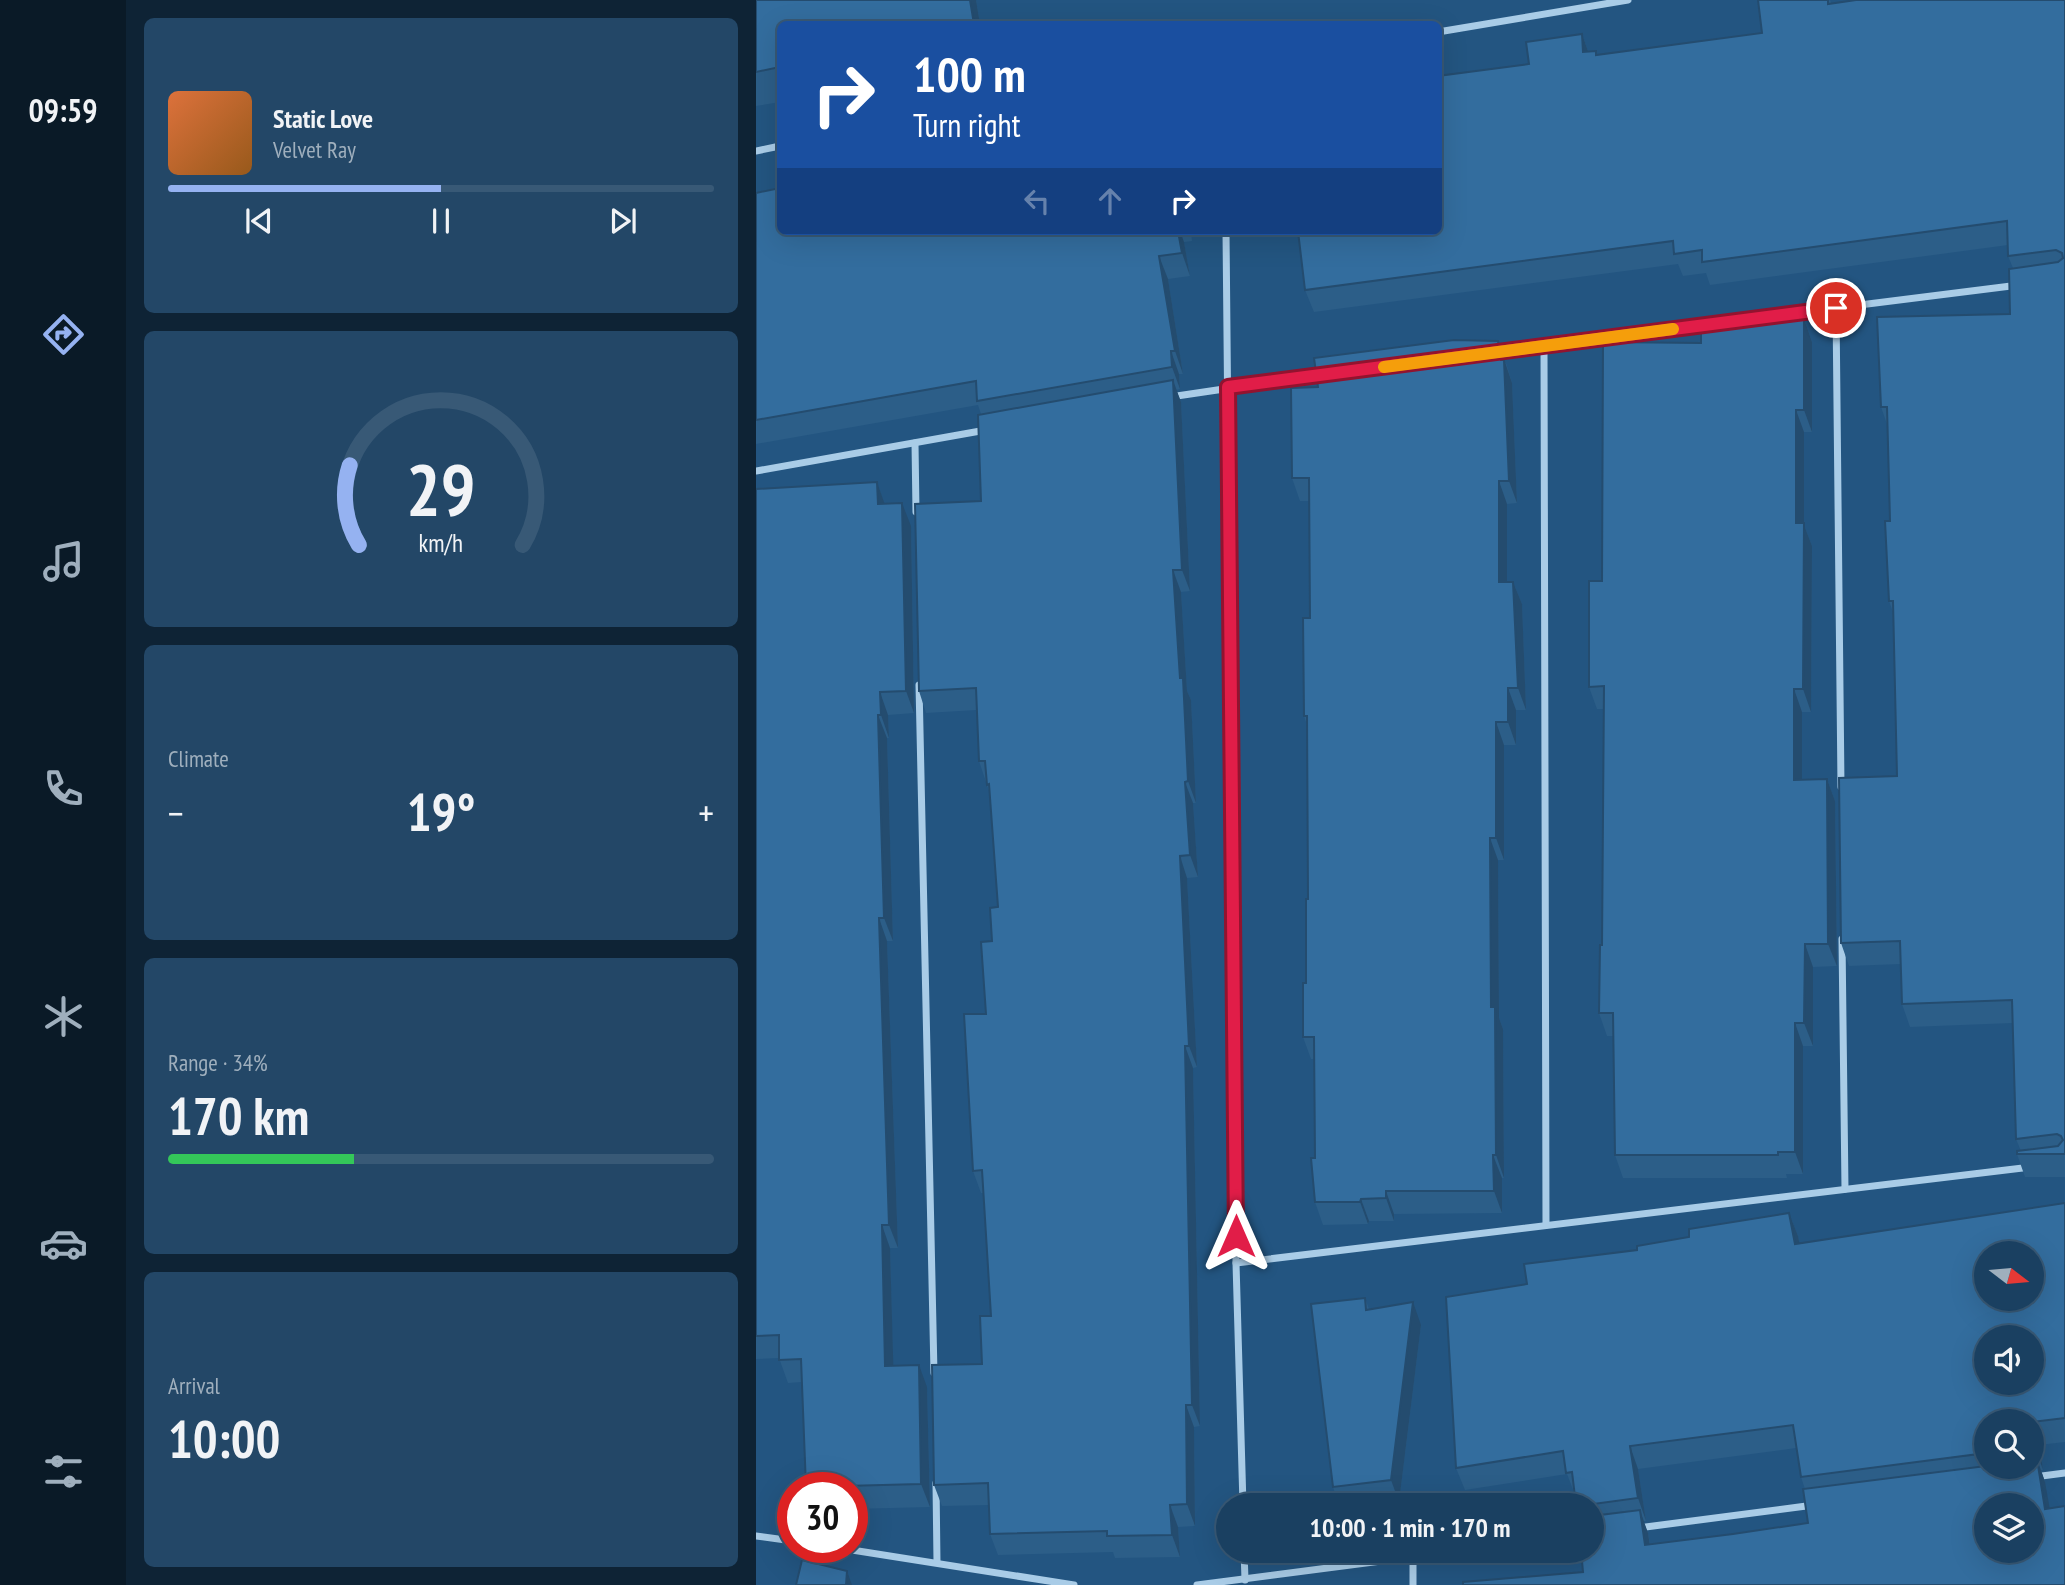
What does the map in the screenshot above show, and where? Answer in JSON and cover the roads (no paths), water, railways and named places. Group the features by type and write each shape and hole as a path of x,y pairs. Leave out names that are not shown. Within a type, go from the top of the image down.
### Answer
{"street":[{"path":"1442,31 1628,0"},
{"path":"756,151 777,147"},
{"path":"1226,235 1236,1263 1243,1493"},
{"path":"1489,353 2025,284"},
{"path":"1836,308 1841,798"},
{"path":"1544,346 1546,1225"},
{"path":"1160,399 1338,373"},
{"path":"756,471 996,428"},
{"path":"915,443 916,527"},
{"path":"919,681 934,1380"},
{"path":"1842,924 1845,1189"},
{"path":"1236,1263 2038,1167"},
{"path":"2044,1476 2065,1473"},
{"path":"936,1478 937,1562"},
{"path":"1633,1529 1822,1504"},
{"path":"756,1536 777,1539"},
{"path":"868,1552 1074,1585"},
{"path":"1244,1563 1245,1580"},
{"path":"1197,1585 1369,1563"},
{"path":"1413,1563 1413,1585"}]}
